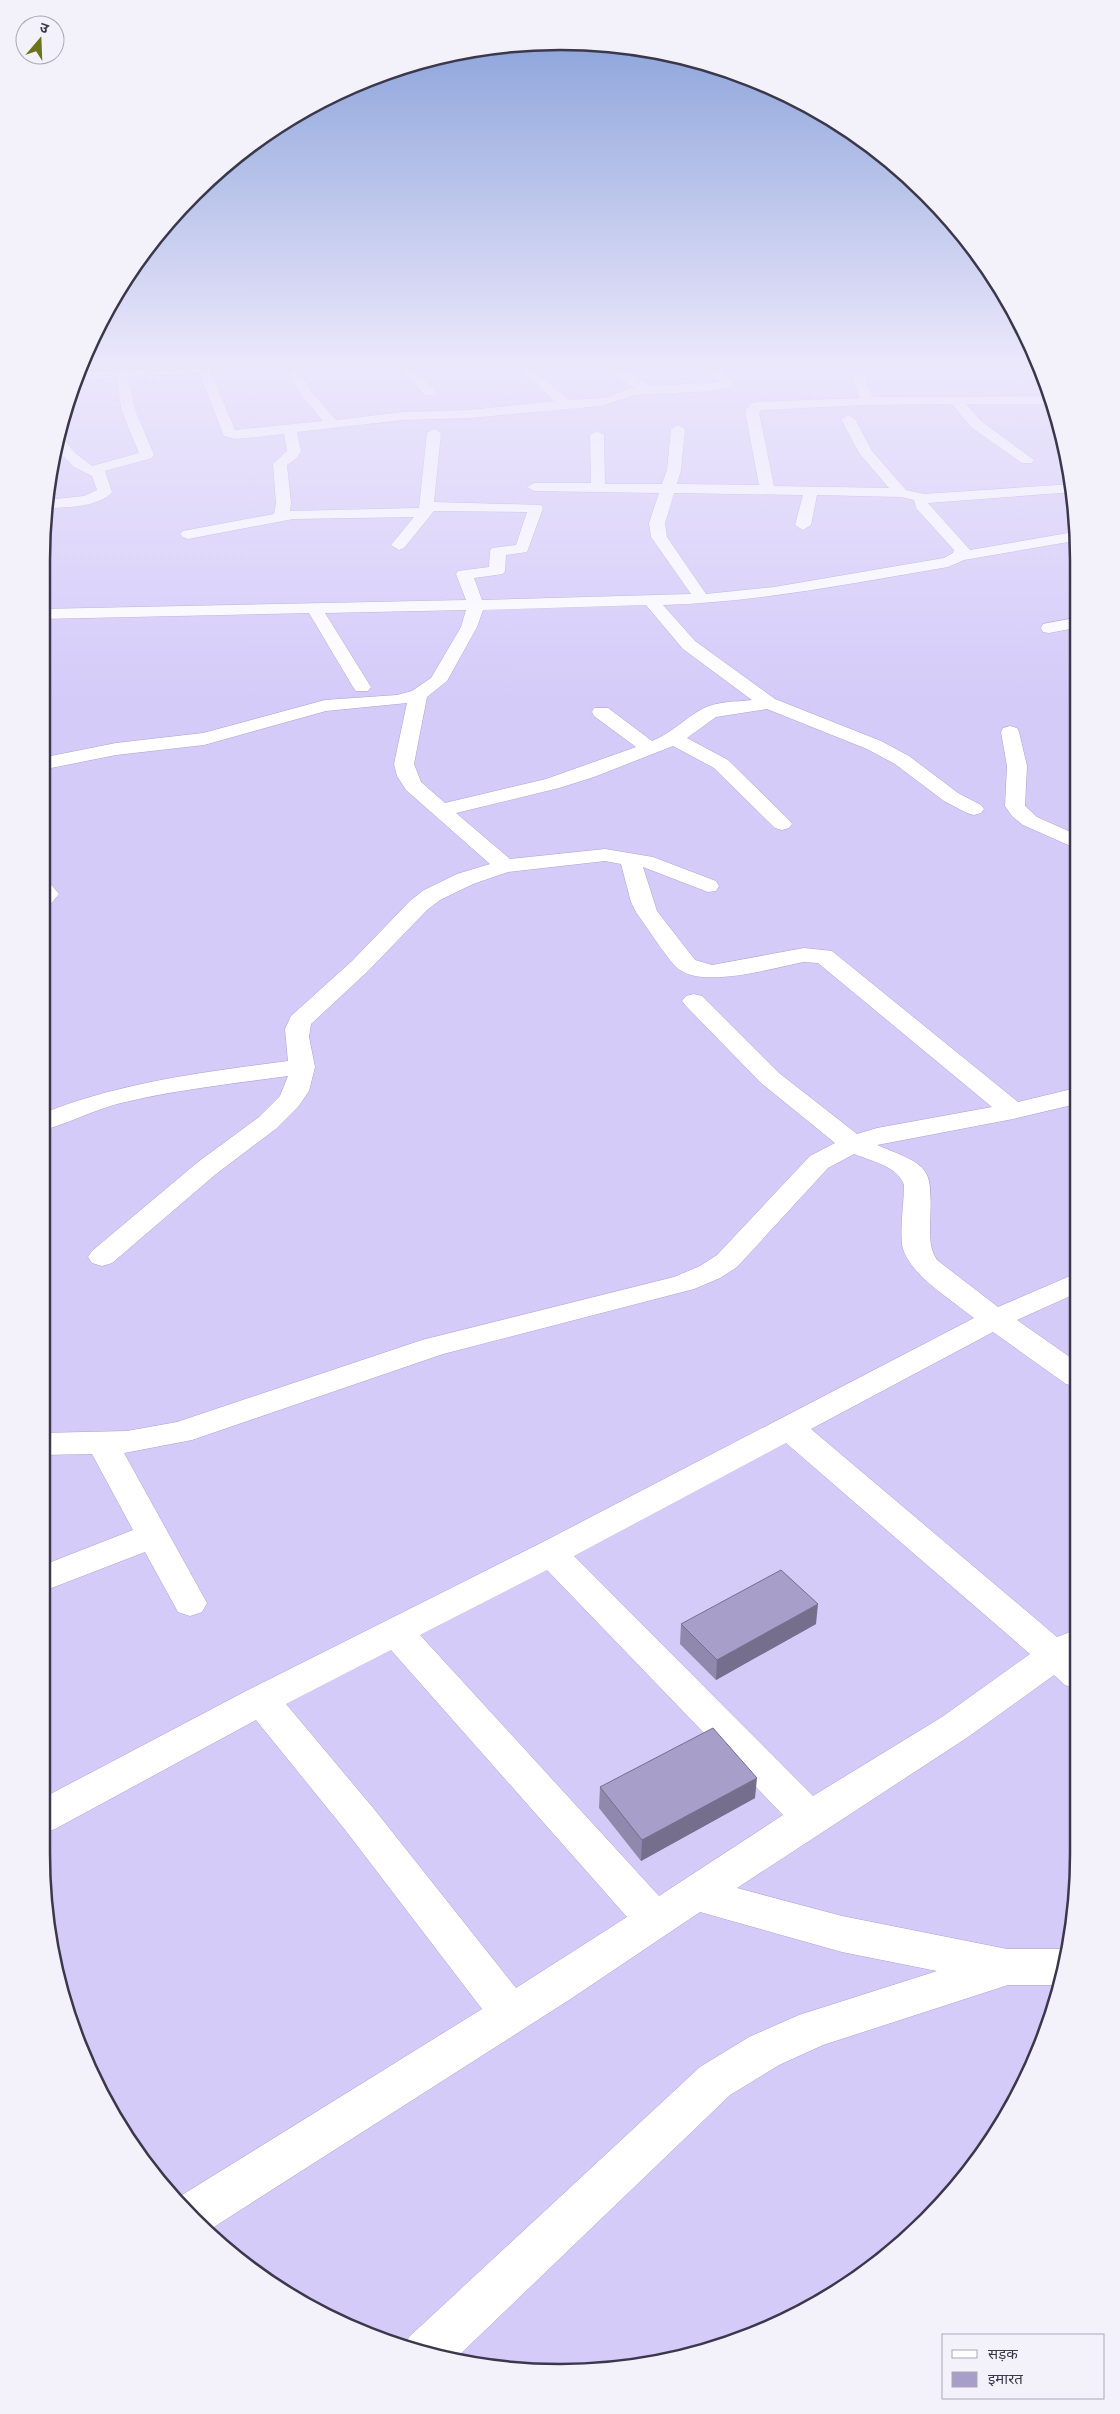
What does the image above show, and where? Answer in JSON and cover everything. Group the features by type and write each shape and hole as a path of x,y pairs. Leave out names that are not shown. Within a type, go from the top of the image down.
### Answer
{"street":[{"path":"53,503 95,497 105,492 99,475"},
{"path":"279,475 279,481 286,500 281,516"},
{"path":"399,545 427,509 430,475"},
{"path":"598,475 598,486"},
{"path":"673,475 657,523 659,537 702,599"},
{"path":"764,475 767,489"},
{"path":"885,475 901,493"},
{"path":"534,487 598,486 811,490 901,493 924,498 1065,489"},
{"path":"804,525 811,490"},
{"path":"54,493 66,502"},
{"path":"924,498 920,502 962,549 960,556"},
{"path":"50,762 116,749 204,739 309,709 418,695 438,681 470,627 476,605 464,574 497,572 498,551 522,549 536,508 427,509 281,516 260,522 188,534"},
{"path":"50,614 702,599 774,592 848,580 948,562 960,556 1069,538"},
{"path":"650,600 689,645 769,703 874,745 902,760 951,797 974,809"},
{"path":"314,608 362,686"},
{"path":"1049,628 1070,624"},
{"path":"418,695 404,764 413,786 505,866"},
{"path":"441,810 552,784 674,739 708,713 720,709 769,703"},
{"path":"601,712 651,749"},
{"path":"1010,732 1017,766 1015,806 1030,821 1070,840"},
{"path":"674,739 721,764 782,824"},
{"path":"102,1257 207,1169 278,1113 295,1093 303,1067 296,1030 307,1013 432,895 466,879 505,866 580,856 605,855 646,861 708,886"},
{"path":"630,858 642,902 687,965 701,972 712,972 804,955 824,956 1013,1111"},
{"path":"694,1001 770,1078 854,1144 905,1166 914,1174 918,1185 916,1243 919,1254 927,1266 995,1319 1070,1373"},
{"path":"50,1119 89,1103 146,1088 303,1067"},
{"path":"50,1444 127,1442 181,1432 433,1347 684,1283 710,1272 727,1260 819,1162 854,1144 877,1136 1013,1111 1070,1097"},
{"path":"50,1813 261,1700 551,1553 995,1319 1070,1285"},
{"path":"196,2212 511,2014 697,1894 810,1818 955,1727 1070,1658 788,1427"},
{"path":"102,1442 190,1603"},
{"path":"50,1576 153,1535"},
{"path":"551,1553 810,1818"},
{"path":"396,1632 655,1920"},
{"path":"261,1700 360,1820 511,2014"},
{"path":"697,1894 842,1934 1008,1967 1057,1967"},
{"path":"432,2348 714,2081 764,2051 814,2029 1008,1967"}],"building":[{"path":"781,1570 818,1604 717,1660 681,1624"},
{"path":"713,1728 757,1778 642,1840 600,1787"}]}
